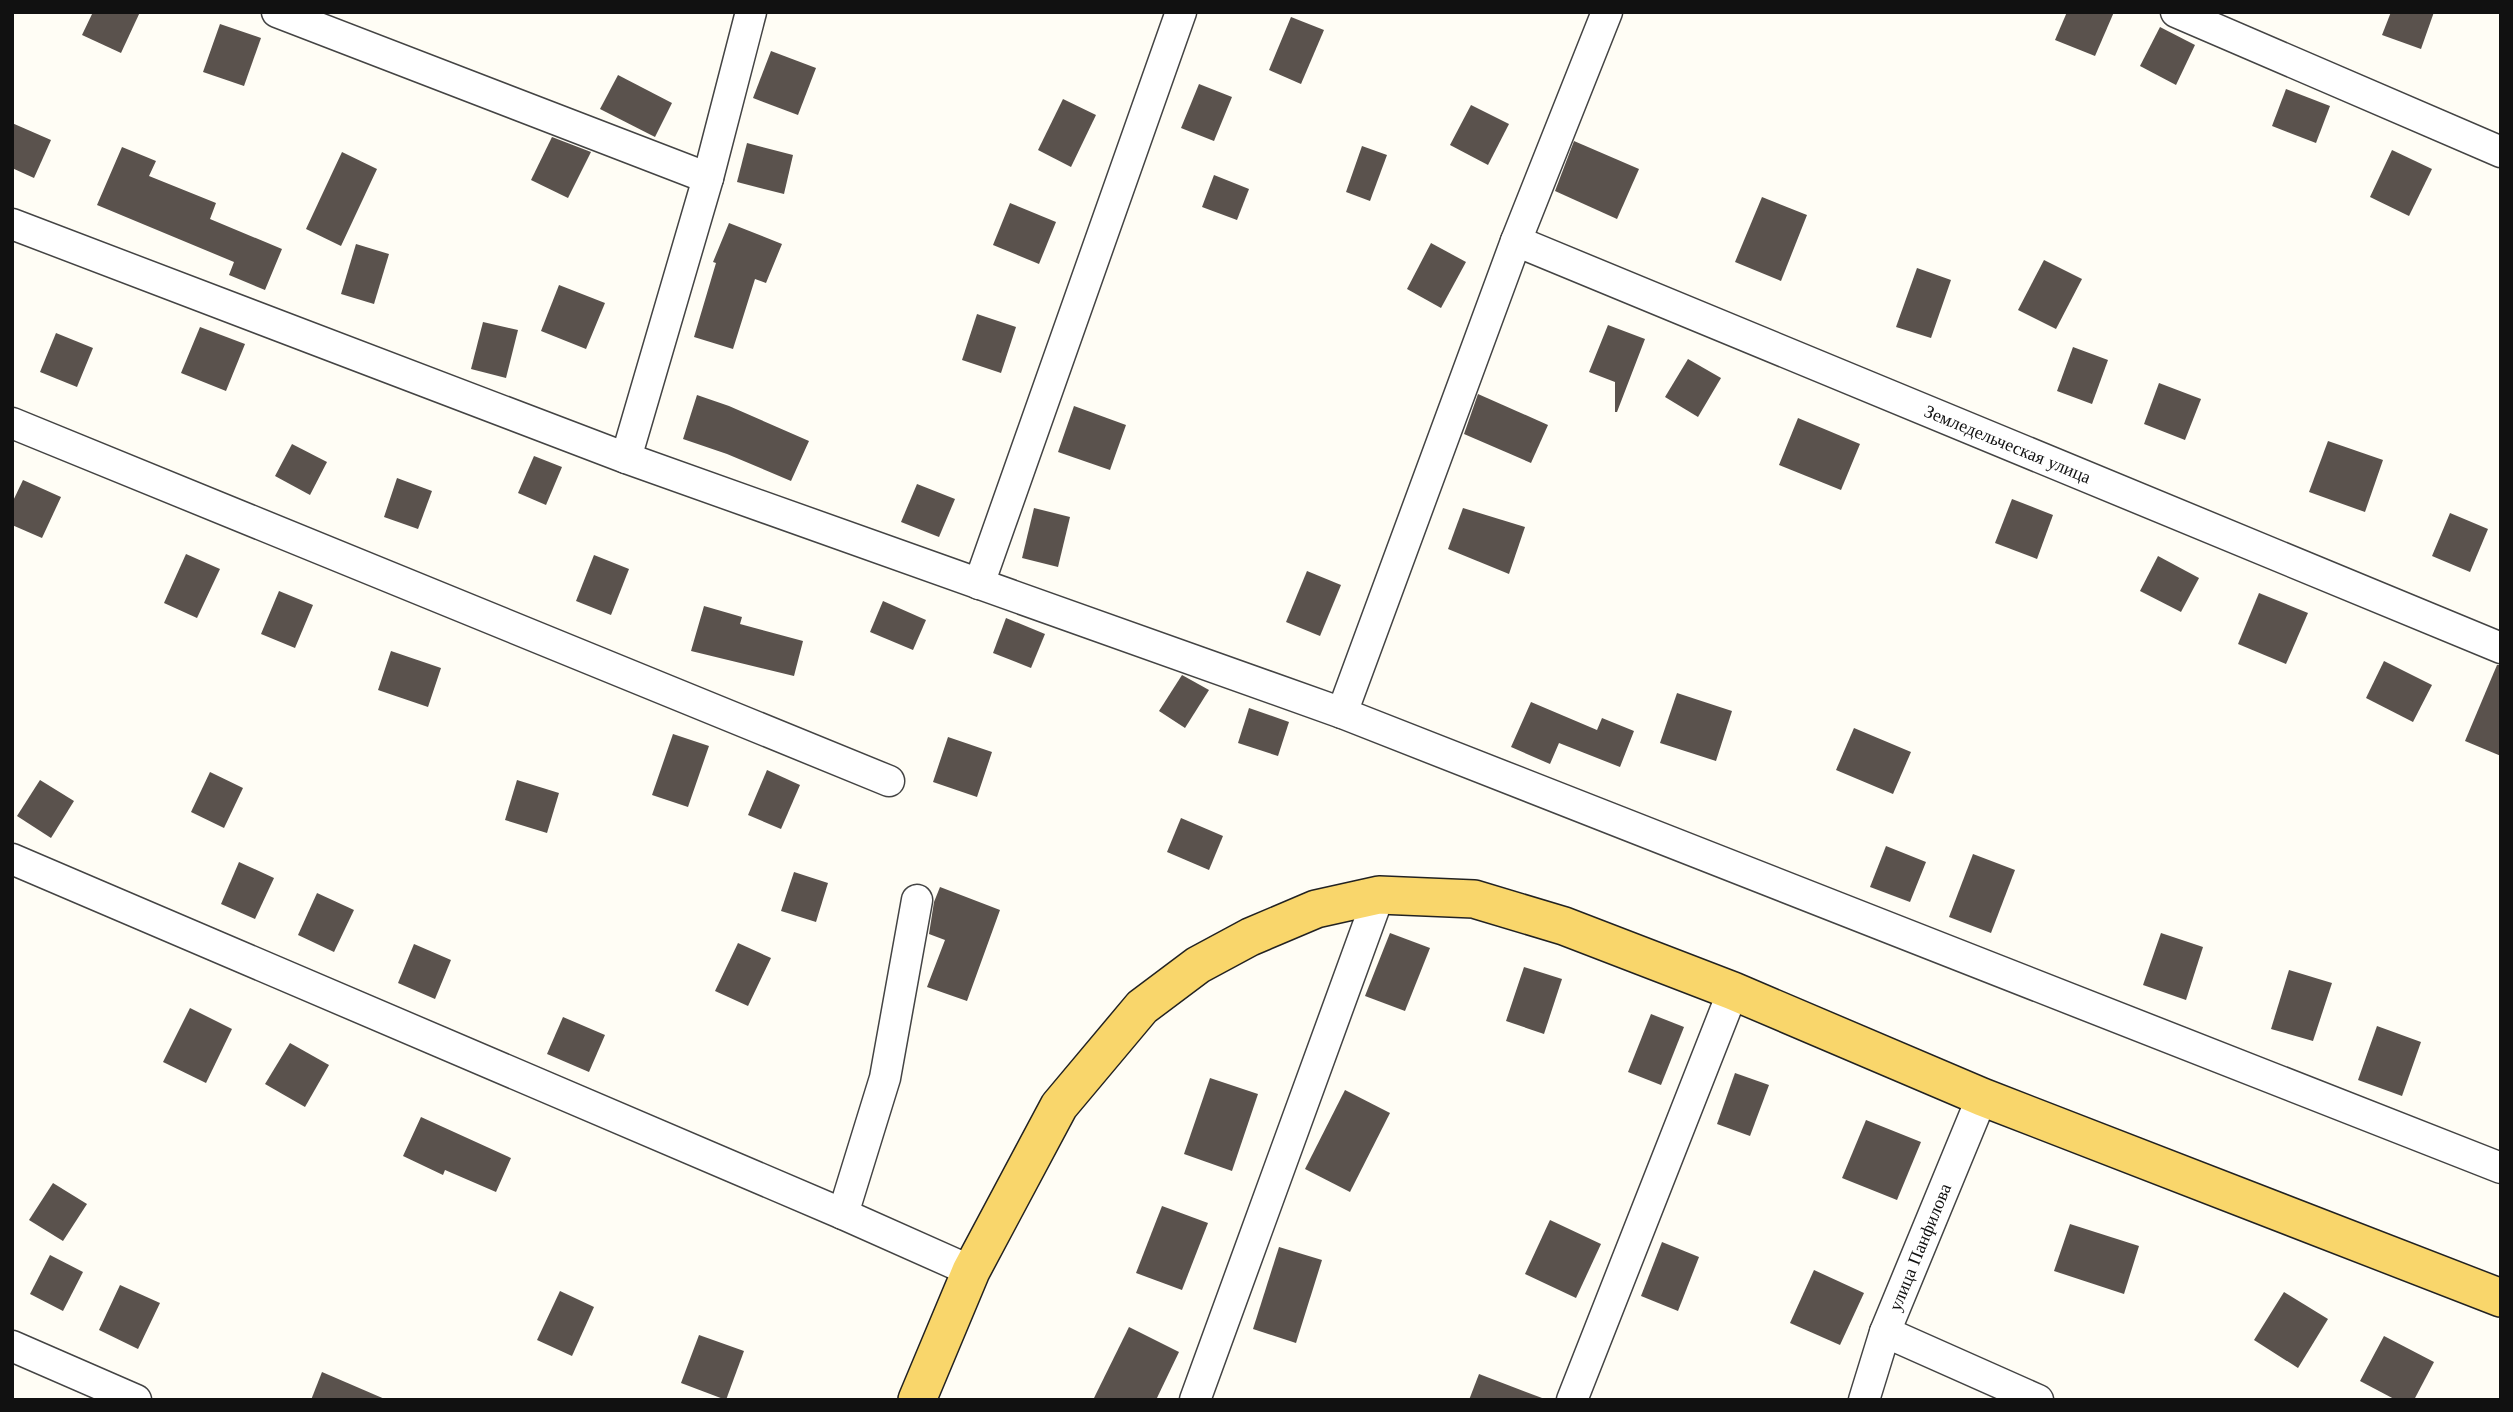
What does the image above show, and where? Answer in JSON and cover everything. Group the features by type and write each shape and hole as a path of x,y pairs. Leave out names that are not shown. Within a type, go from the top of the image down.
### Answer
{"main road":[{"path":"917,1400 971,1271 1059,1106 1142,1007 1198,965 1250,937 1315,909 1379,895 1474,900 1564,926 1733,991 1982,1097 2501,1298"}],"street":[{"path":"277,12 708,178"},
{"path":"626,458 708,178 751,12"},
{"path":"979,584 1181,12"},
{"path":"1342,713 1516,241 1607,12"},
{"path":"2176,12 2501,152"},
{"path":"12,224 626,458 1342,713 2501,1168"},
{"name":"Земледельческая улица","path":"1516,241 2501,648"},
{"path":"12,423 889,781"},
{"path":"12,859 971,1271"},
{"path":"1195,1400 1379,895"},
{"path":"843,1214 885,1079 917,900"},
{"path":"1572,1400 1733,991"},
{"name":"улица Панфилова","path":"1864,1400 1885,1332 1982,1097"},
{"path":"1885,1332 2038,1400"},
{"path":"12,1346 136,1400"}],"building":[{"path":"93,12 140,12 121,53 82,35"},
{"path":"2067,12 2114,12 2095,56 2055,40"},
{"path":"2391,12 2434,12 2421,49 2382,35"},
{"path":"1291,17 1324,30 1301,84 1269,70"},
{"path":"220,24 261,38 244,86 203,72"},
{"path":"2160,27 2195,45 2176,85 2140,66"},
{"path":"771,51 816,68 798,115 753,98"},
{"path":"618,75 672,103 655,137 600,109"},
{"path":"1199,84 1232,97 1214,141 1181,128"},
{"path":"2286,89 2330,106 2316,143 2272,126"},
{"path":"1063,99 1096,115 1071,167 1038,150"},
{"path":"1471,105 1509,124 1488,165 1450,145"},
{"path":"12,123 51,140 34,178 12,168"},
{"path":"552,137 591,152 568,198 531,180"},
{"path":"1574,141 1639,169 1617,219 1555,191"},
{"path":"747,143 793,155 784,194 737,182"},
{"path":"1362,146 1387,155 1370,201 1346,192"},
{"path":"122,147 156,161 149,176 216,203 210,219 282,249 265,290 229,275 234,262 97,205"},
{"path":"2392,150 2432,169 2409,216 2370,197"},
{"path":"342,152 377,169 341,246 306,229"},
{"path":"1214,175 1249,189 1237,220 1202,207"},
{"path":"1762,197 1807,215 1781,281 1735,262"},
{"path":"1010,203 1056,222 1039,264 993,245"},
{"path":"729,223 782,244 766,283 755,279 733,349 694,337 716,263 713,262"},
{"path":"1431,243 1466,262 1441,308 1407,289"},
{"path":"356,244 389,254 374,304 341,294"},
{"path":"2044,260 2082,279 2056,329 2018,310"},
{"path":"1917,268 1951,280 1931,338 1896,327"},
{"path":"559,285 605,303 586,349 541,331"},
{"path":"977,314 1016,327 1001,373 962,360"},
{"path":"483,322 518,330 506,378 471,369"},
{"path":"1608,325 1645,339 1617,412 1615,382 1589,372"},
{"path":"200,327 245,344 226,391 181,373"},
{"path":"56,333 93,348 77,387 40,372"},
{"path":"2073,347 2108,360 2092,404 2057,391"},
{"path":"1688,359 1721,378 1698,417 1665,397"},
{"path":"2159,383 2201,399 2185,440 2144,424"},
{"path":"1478,394 1548,425 1531,463 1464,434"},
{"path":"697,395 809,441 791,481 683,439"},
{"path":"1074,406 1126,425 1110,470 1058,452"},
{"path":"1798,418 1860,444 1841,490 1779,465"},
{"path":"2328,441 2383,460 2365,512 2309,492"},
{"path":"292,444 327,462 310,495 275,476"},
{"path":"534,456 562,467 546,505 518,493"},
{"path":"397,478 432,491 418,529 384,517"},
{"path":"23,480 61,497 42,538 12,525 12,503"},
{"path":"917,484 955,499 939,537 901,522"},
{"path":"2012,499 2053,515 2037,559 1995,543"},
{"path":"1034,508 1070,517 1058,567 1022,558"},
{"path":"1463,508 1525,527 1509,574 1448,549"},
{"path":"2450,513 2488,529 2470,572 2432,556"},
{"path":"186,554 220,569 197,618 164,603"},
{"path":"594,555 629,569 611,615 576,601"},
{"path":"2158,556 2199,578 2181,612 2140,591"},
{"path":"1307,571 1341,585 1320,636 1286,622"},
{"path":"279,591 313,605 295,648 261,634"},
{"path":"2259,593 2308,613 2286,664 2238,644"},
{"path":"883,601 926,620 913,650 870,632"},
{"path":"704,606 742,617 740,624 803,641 794,676 691,651"},
{"path":"1006,618 1045,634 1031,668 993,653"},
{"path":"391,651 441,668 428,707 378,690"},
{"path":"2384,661 2432,685 2413,722 2366,698"},
{"path":"2497,665 2501,665 2501,756 2465,741"},
{"path":"1182,675 1209,690 1185,728 1159,711"},
{"path":"1677,693 1732,711 1716,761 1660,743"},
{"path":"1531,702 1597,730 1602,718 1634,731 1620,767 1559,743 1550,764 1511,747"},
{"path":"1249,708 1289,722 1278,756 1238,743"},
{"path":"1854,728 1911,752 1893,794 1836,770"},
{"path":"673,734 709,746 688,807 652,795"},
{"path":"948,737 992,752 977,797 933,782"},
{"path":"767,770 800,785 781,829 748,815"},
{"path":"210,772 243,788 224,828 191,812"},
{"path":"40,780 74,801 51,838 17,816"},
{"path":"517,780 559,793 547,833 505,820"},
{"path":"1181,818 1223,836 1209,870 1167,852"},
{"path":"1886,846 1926,862 1910,902 1870,887"},
{"path":"1973,854 2015,870 1991,933 1949,917"},
{"path":"239,862 274,878 255,919 221,904"},
{"path":"794,872 828,883 816,922 781,911"},
{"path":"940,887 1000,910 967,1001 927,987 945,940 929,934 934,902"},
{"path":"317,893 354,910 334,952 298,935"},
{"path":"1390,933 1430,948 1405,1011 1365,996"},
{"path":"2161,933 2203,947 2186,1000 2143,985"},
{"path":"738,943 771,958 748,1006 715,991"},
{"path":"414,944 451,960 435,999 398,983"},
{"path":"1524,967 1562,979 1544,1034 1506,1021"},
{"path":"2289,970 2332,983 2313,1041 2271,1029"},
{"path":"190,1008 232,1029 206,1083 163,1062"},
{"path":"1651,1014 1684,1027 1661,1085 1628,1072"},
{"path":"563,1017 605,1035 589,1072 547,1054"},
{"path":"2377,1026 2421,1042 2402,1096 2358,1080"},
{"path":"290,1043 329,1065 305,1107 265,1084"},
{"path":"1735,1073 1769,1085 1750,1136 1717,1124"},
{"path":"1210,1078 1258,1094 1232,1171 1184,1154"},
{"path":"1345,1090 1390,1113 1350,1192 1305,1169"},
{"path":"421,1117 511,1158 496,1192 445,1170 443,1175 403,1156"},
{"path":"1866,1120 1921,1142 1897,1200 1842,1178"},
{"path":"53,1183 87,1204 63,1241 29,1220"},
{"path":"1162,1206 1208,1223 1182,1290 1136,1273"},
{"path":"1550,1220 1601,1244 1576,1298 1525,1274"},
{"path":"2070,1224 2139,1246 2124,1294 2054,1271"},
{"path":"1662,1242 1699,1257 1678,1311 1641,1296"},
{"path":"1279,1247 1322,1260 1296,1343 1253,1329"},
{"path":"50,1255 83,1272 63,1311 30,1294"},
{"path":"1814,1270 1864,1293 1840,1345 1790,1323"},
{"path":"120,1285 160,1303 138,1349 99,1330"},
{"path":"560,1291 594,1307 572,1356 537,1340"},
{"path":"2284,1292 2328,1319 2298,1368 2254,1340"},
{"path":"1129,1327 1179,1352 1156,1400 1093,1400"},
{"path":"699,1335 744,1351 726,1400 681,1383"},
{"path":"2384,1336 2434,1362 2414,1400 2396,1400 2360,1381"},
{"path":"322,1372 387,1400 311,1400"},
{"path":"1479,1374 1542,1398 1542,1400 1469,1400"}]}
